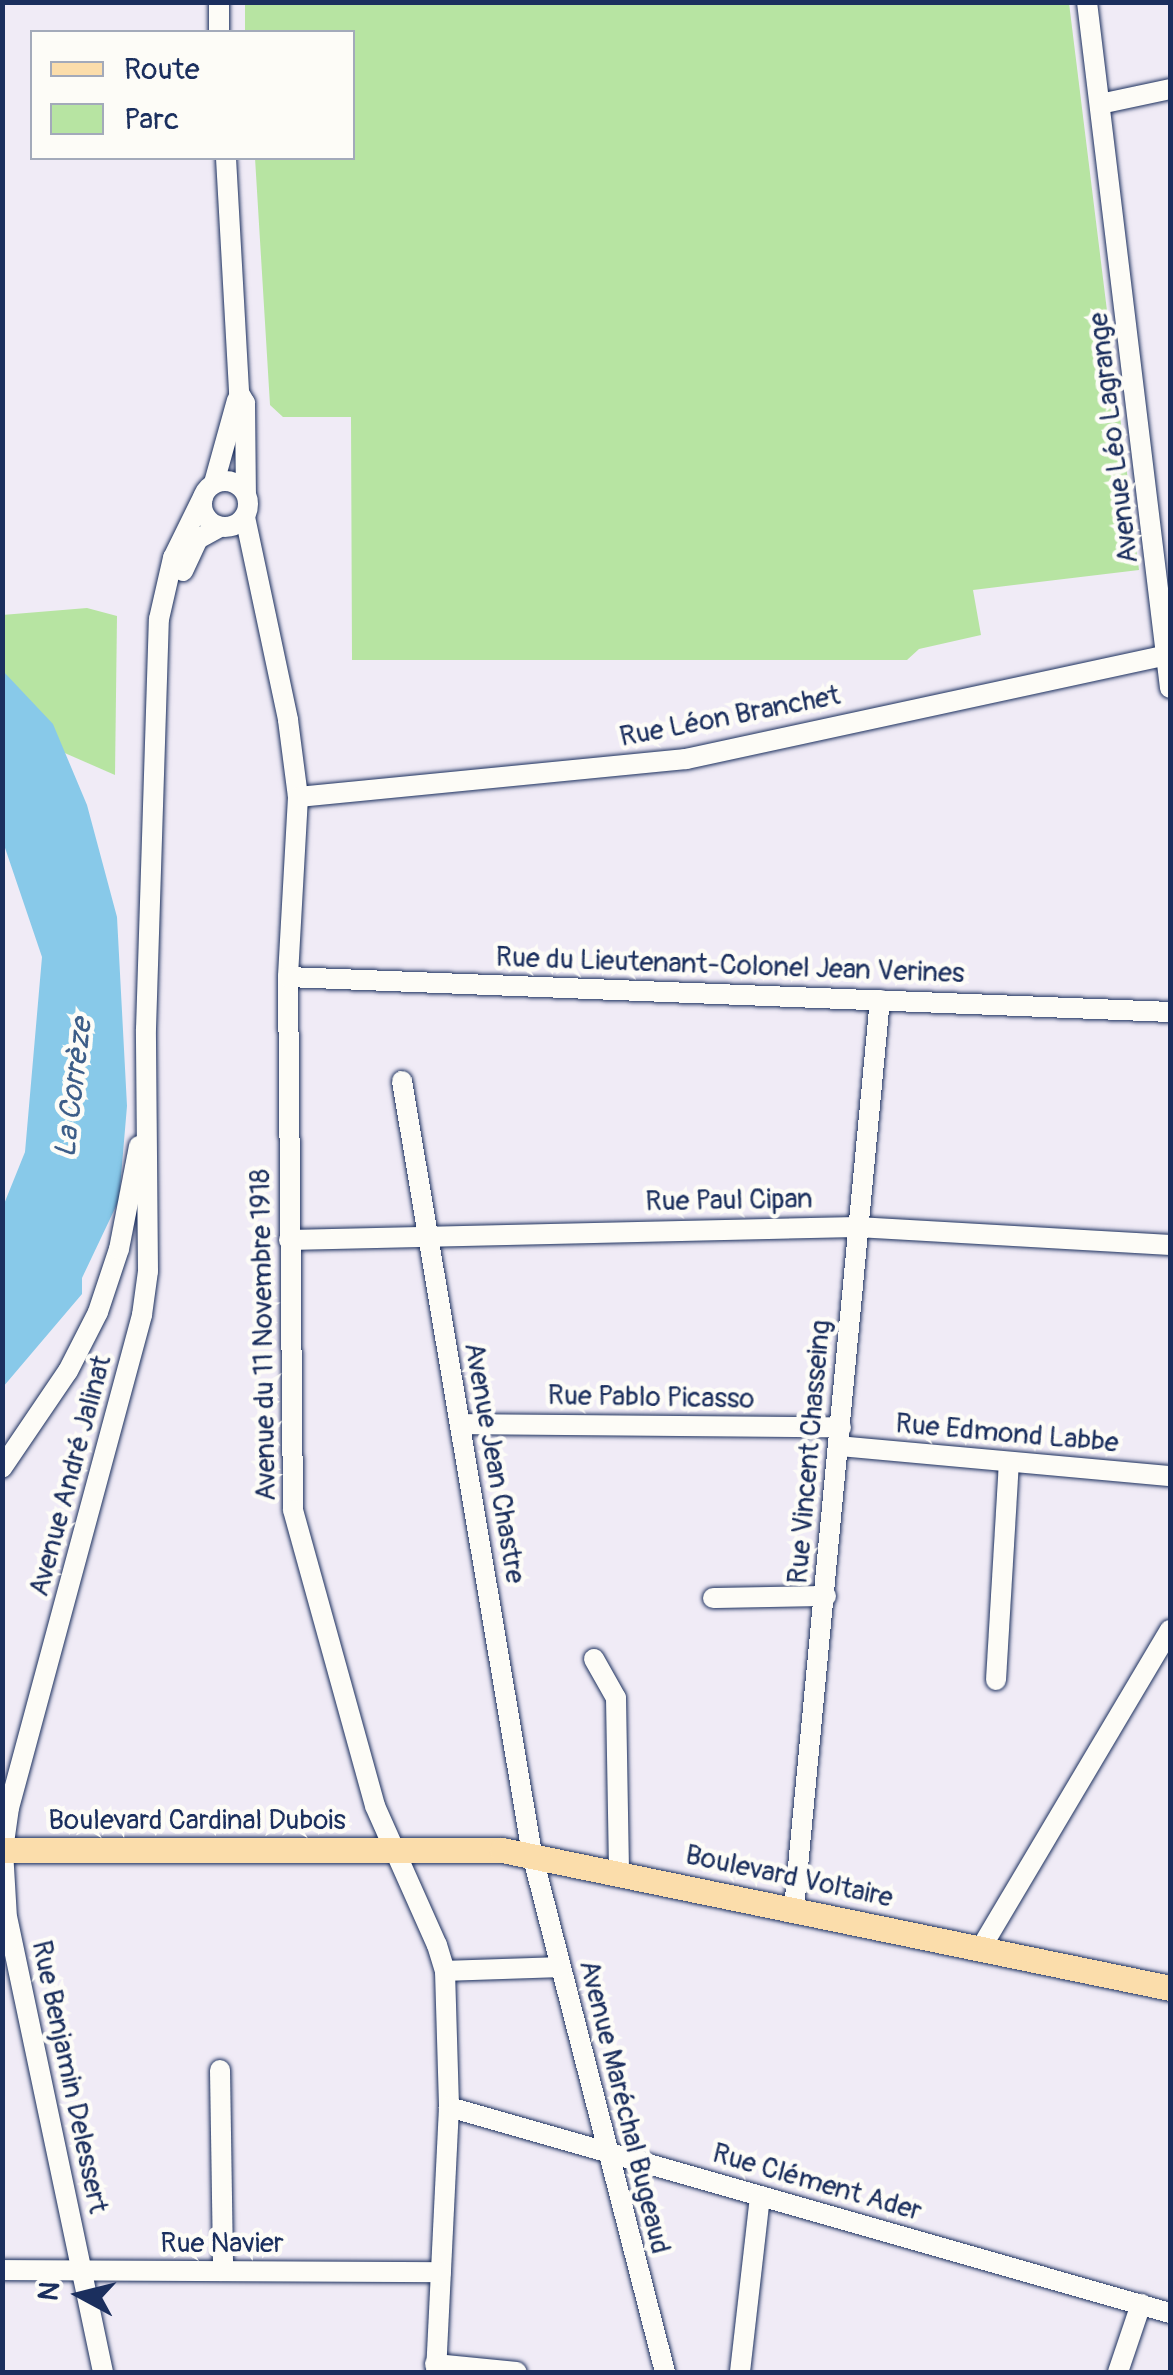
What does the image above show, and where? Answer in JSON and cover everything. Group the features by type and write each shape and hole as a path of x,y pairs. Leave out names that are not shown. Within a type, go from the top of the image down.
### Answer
{"main road":[{"name":"Boulevard Cardinal Dubois","path":"3,1850 392,1851"},
{"name":"Boulevard Voltaire","path":"392,1851 532,1854 1170,1988"}],"street":[{"path":"219,2 219,30"},
{"name":"Avenue Léo Lagrange","path":"1087,2 1161,506 1170,688"},
{"path":"1100,104 1170,88"},
{"path":"226,160 239,393 244,403 246,492 245,516 234,526 220,527 203,513 208,490 228,480 246,492"},
{"name":"Avenue André Jalinat","path":"3,1850 9,1808 142,1314 149,1227 145,1110 162,596 173,558 208,490 239,393"},
{"name":"Avenue du 11 Novembre 1918","path":"245,516 288,720 298,797 288,978 293,1510 358,1749 392,1851 438,1945 445,1971 449,2107 436,2368"},
{"name":"Avenue André Jalinat","path":"159,633 191,551 198,540 220,527"},
{"name":"Rue Léon Branchet","path":"298,797 686,759 1167,655"},
{"name":"Rue du Lieutenant-Colonel Jean Verines","path":"288,978 1170,1012"},
{"name":"Rue Vincent Chasseing","path":"794,1909 880,1000"},
{"name":"Avenue Jean Chastre","path":"402,1081 532,1854"},
{"name":"Avenue André Jalinat","path":"2,1468 68,1372 98,1312 118,1249 145,1110"},
{"name":"Rue Paul Cipan","path":"289,1240 857,1227 1170,1246"},
{"name":"Rue Pablo Picasso","path":"460,1424 840,1437"},
{"name":"Rue Edmond Labbe","path":"840,1437 1009,1462 1170,1476"},
{"path":"996,1680 1009,1462"},
{"path":"713,1598 826,1596"},
{"path":"981,1948 1170,1630"},
{"path":"594,1659 616,1698 619,1872"},
{"name":"Rue Benjamin Delessert","path":"3,1850 8,1918 103,2372"},
{"name":"Avenue Maréchal Bugeaud","path":"532,1854 665,2372"},
{"path":"445,1971 560,1967"},
{"path":"220,2070 223,2271"},
{"name":"Rue Clément Ader","path":"449,2107 1170,2313"},
{"path":"740,2372 760,2196"},
{"name":"Rue Navier","path":"2,2270 441,2272"},
{"path":"1118,2372 1141,2304"},
{"path":"436,2368 517,2372"}],"green space":[{"path":"245,3 1069,3 1139,570 973,590 981,635 919,649 907,660 352,660 351,417 283,417 270,405 255,160 355,160 355,30 245,30"},
{"path":"87,608 117,616 115,775 3,726 2,615"}],"water":[{"name":"La Corrèze","path":"3,671 53,724 87,805 117,917 127,1106 119,1200 82,1278 82,1294 3,1387 2,1209 25,1152 42,957 3,842"}]}
